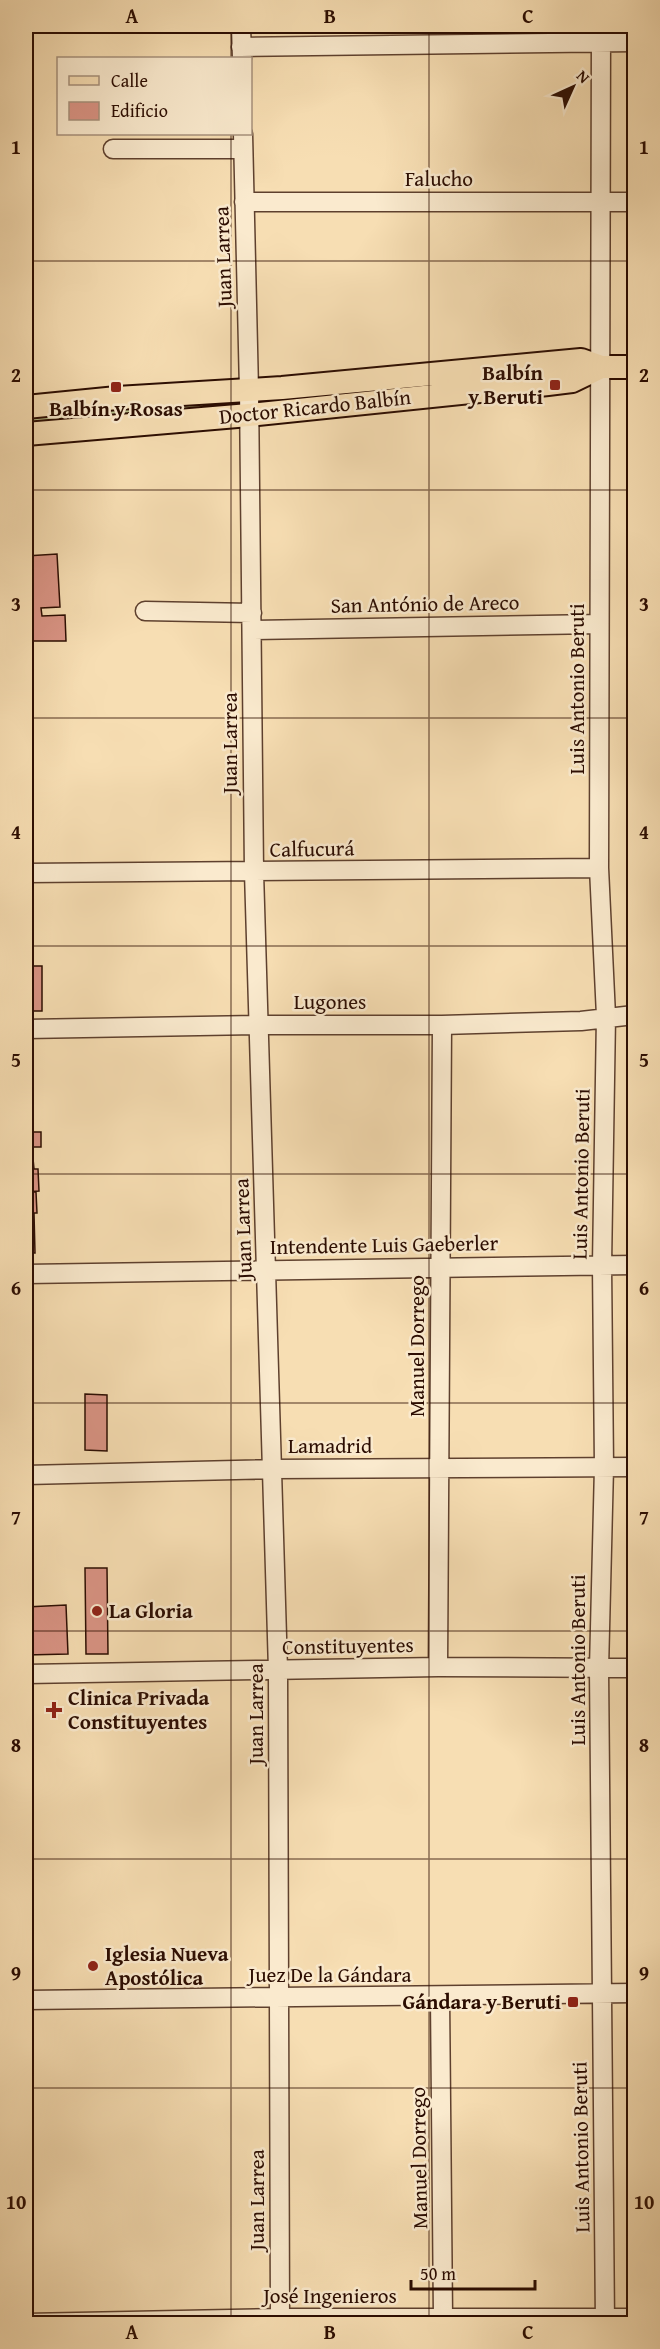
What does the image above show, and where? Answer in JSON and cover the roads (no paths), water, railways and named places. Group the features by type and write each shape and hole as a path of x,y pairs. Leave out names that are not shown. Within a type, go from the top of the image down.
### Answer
{"main road":[{"name":"Doctor Ricardo Balbín","path":"26,407 117,398 249,390 581,360 601,367 634,366"},
{"name":"Doctor Ricardo Balbín","path":"26,434 249,415 548,384 572,381 601,367"}],"street":[{"path":"241,26 241,53 601,34 634,42"},
{"name":"Luis Antonio Beruti","path":"601,34 599,868 606,1016 602,1265 604,1467 599,1669 605,2321"},
{"path":"113,149 243,141"},
{"name":"Juan Larrea","path":"243,141 249,390 254,872 278,1670 280,2321"},
{"name":"Falucho","path":"244,202 634,202"},
{"name":"San António de Areco","path":"145,611 252,621 599,624"},
{"name":"Calfucurá","path":"26,873 599,868"},
{"name":"Lugones","path":"26,1029 442,1025 581,1021 606,1016 634,1015"},
{"name":"Manuel Dorrego","path":"438,1667 442,1025"},
{"name":"Intendente Luis Gaeberler","path":"26,1274 440,1266 634,1265"},
{"name":"Lamadrid","path":"26,1475 273,1469 634,1467"},
{"name":"Constituyentes","path":"26,1674 438,1667 634,1668"},
{"name":"Juez De la Gándara","path":"26,2000 634,1993"},
{"name":"Manuel Dorrego","path":"440,1997 443,2318"},
{"name":"José Ingenieros","path":"26,2323 443,2318 605,2321 634,2318"}],"place":[{"name":"Balbín y Beruti","path":"555,385"},
{"name":"Balbín y Rosas","path":"116,387"},
{"name":"La Gloria","path":"97,1611"},
{"name":"Clinica Privada Constituyentes","path":"54,1710"},
{"name":"Iglesia Nueva Apostólica","path":"93,1966"},
{"name":"Gándara y Beruti","path":"573,2002"}]}
